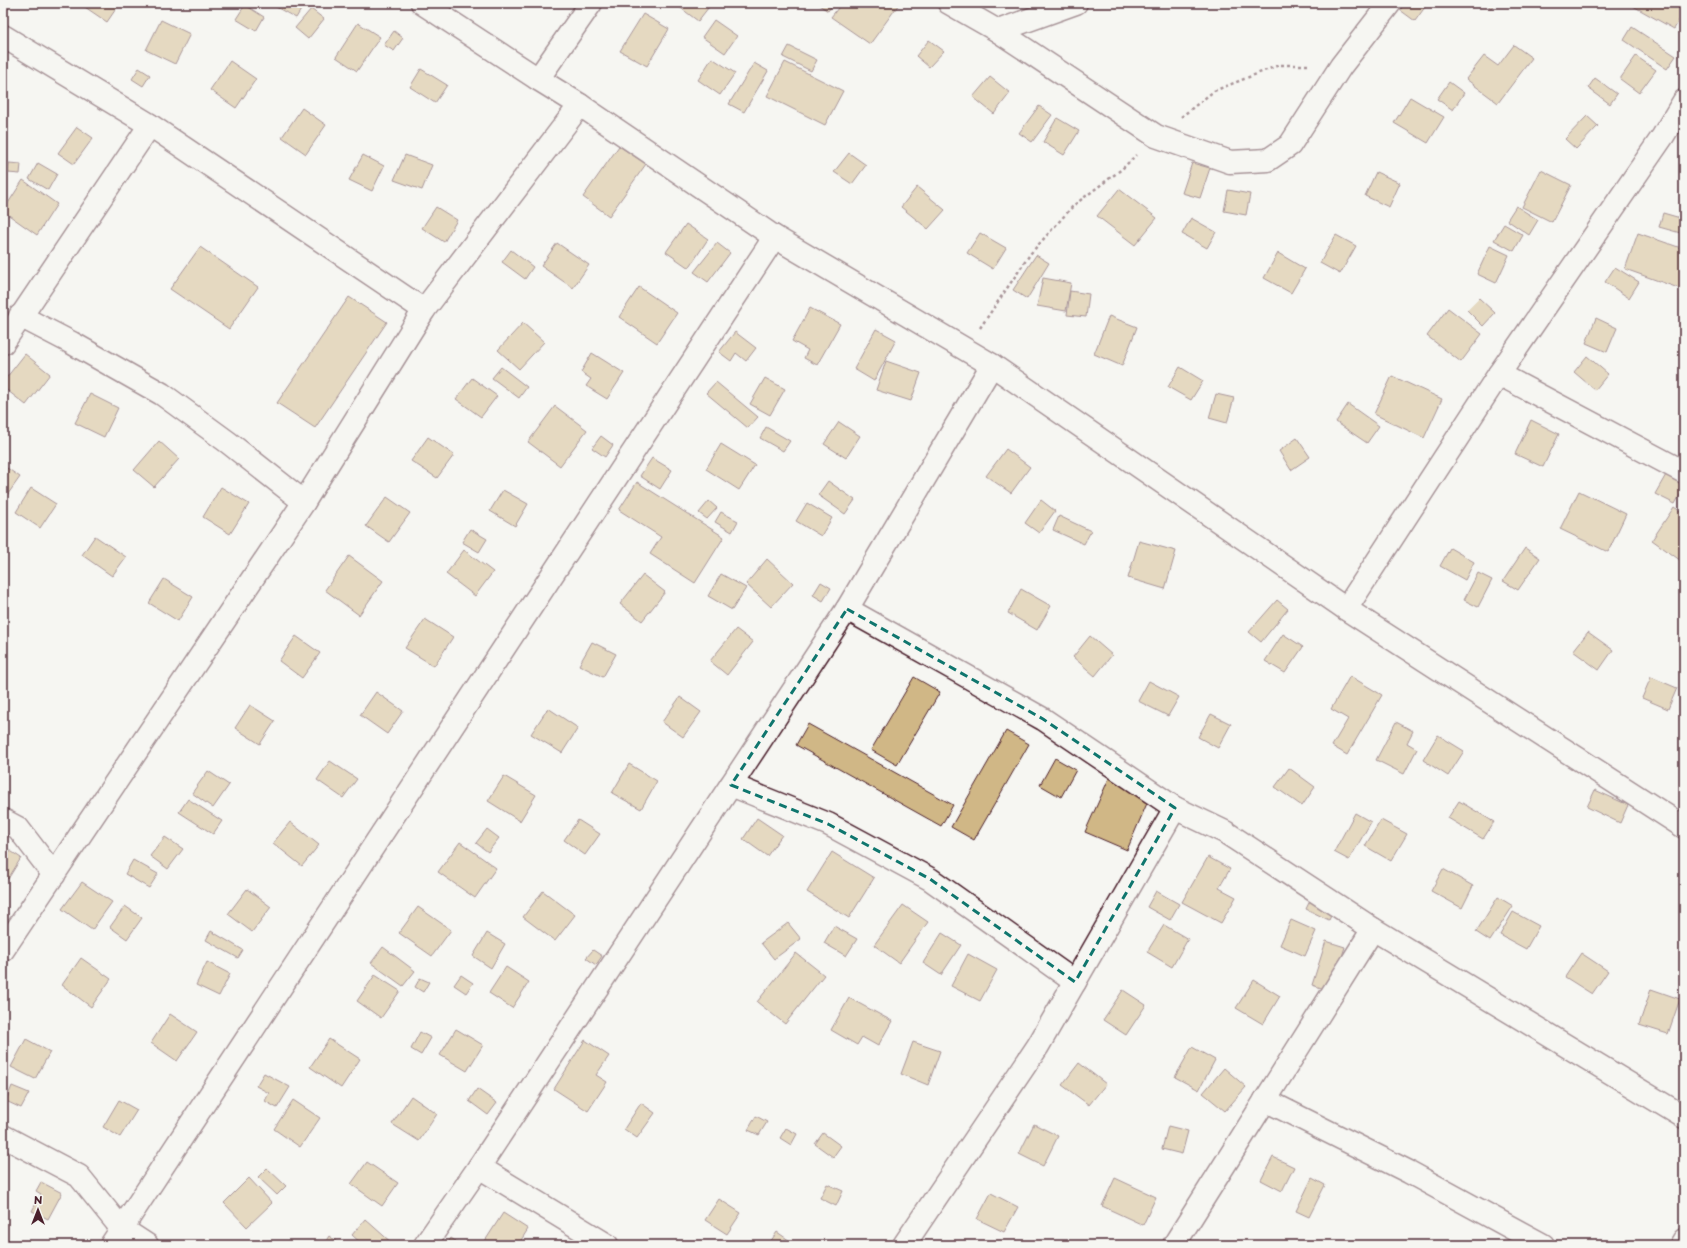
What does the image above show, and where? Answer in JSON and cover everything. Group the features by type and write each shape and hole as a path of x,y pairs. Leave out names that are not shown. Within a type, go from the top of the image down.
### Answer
{"street":[{"path":"422,3 580,105 773,236 992,365 1346,609 1684,827"},
{"path":"538,79 591,3"},
{"path":"950,3 998,31 1156,136 1230,162 1268,160 1290,145 1341,66 1390,3"},
{"path":"998,31 1076,3"},
{"path":"3,36 150,125 424,310"},
{"path":"1346,609 1499,374 1658,143 1684,101"},
{"path":"3,950 304,502 424,310 580,105"},
{"path":"3,343 150,125"},
{"path":"116,1236 768,247 773,236"},
{"path":"20,316 72,343 162,394 230,443 304,502"},
{"path":"425,1245 479,1167 847,609 992,365"},
{"path":"1499,374 1684,472"},
{"path":"847,609 1043,719 1175,808 1225,832 1373,929 1684,1117"},
{"path":"731,785 828,824 930,879 1075,982"},
{"path":"904,1245 1038,1046 1175,808"},
{"path":"3,820 18,828 54,875"},
{"path":"1174,1245 1373,929"},
{"path":"1265,1100 1408,1172 1543,1245"},
{"path":"3,1136 79,1176 116,1236 147,1245"},
{"path":"479,1167 607,1245"},
{"path":"1681,1245 1684,1240"}],"path":[{"path":"965,349 1031,253 1074,204 1122,169 1156,136 1214,91 1279,65 1341,66"}],"highlighted area":[{"path":"847,609 1043,719 1175,808 1075,982 930,879 828,824 731,785"}],"building":[{"path":"79,3 120,3 107,22"},
{"path":"278,3 305,3 296,18 276,7"},
{"path":"674,3 712,3 698,21"},
{"path":"816,3 834,3 828,11"},
{"path":"842,3 899,4 870,44 831,17"},
{"path":"1406,3 1428,3 1415,21 1400,10"},
{"path":"1485,3 1495,3 1491,8"},
{"path":"1634,3 1684,3 1684,12 1674,29 1633,6"},
{"path":"245,5 264,17 256,31 236,19"},
{"path":"311,9 324,19 308,39 295,28"},
{"path":"643,14 669,29 647,66 620,51"},
{"path":"161,20 190,34 175,64 146,50"},
{"path":"714,20 737,36 725,53 702,37"},
{"path":"358,23 380,37 357,71 336,57"},
{"path":"1632,27 1676,56 1667,69 1624,40"},
{"path":"394,31 403,38 394,51 384,45"},
{"path":"929,40 944,51 929,67 916,56"},
{"path":"1514,45 1532,58 1498,103 1466,79 1484,56 1498,66"},
{"path":"789,46 817,60 811,71 783,57"},
{"path":"1636,56 1656,70 1639,93 1620,79"},
{"path":"712,58 735,73 720,95 698,80"},
{"path":"230,61 256,79 236,108 210,90"},
{"path":"785,62 843,91 825,125 767,96"},
{"path":"754,63 768,71 744,112 729,104"},
{"path":"139,68 150,75 143,86 132,79"},
{"path":"421,69 447,85 435,103 410,87"},
{"path":"990,77 1010,93 994,114 973,97"},
{"path":"1595,78 1617,94 1610,104 1588,88"},
{"path":"1449,82 1464,93 1453,110 1437,99"},
{"path":"1410,97 1444,117 1428,143 1394,123"},
{"path":"1039,106 1052,115 1032,142 1019,133"},
{"path":"302,108 326,125 306,154 282,137"},
{"path":"1587,116 1598,126 1576,149 1565,139"},
{"path":"1057,118 1079,131 1064,155 1043,142"},
{"path":"77,127 93,138 74,164 58,153"},
{"path":"619,146 646,164 609,216 583,197"},
{"path":"849,153 866,165 852,184 834,172"},
{"path":"363,155 384,166 372,191 349,180"},
{"path":"405,155 432,165 422,190 394,180"},
{"path":"9,163 21,164 20,174 8,173"},
{"path":"38,163 57,174 48,190 29,179"},
{"path":"1192,163 1210,168 1200,198 1182,193"},
{"path":"1541,170 1571,185 1552,222 1522,207"},
{"path":"1376,172 1400,183 1389,207 1365,196"},
{"path":"23,180 57,204 37,235 3,211"},
{"path":"917,187 945,210 928,229 901,207"},
{"path":"1119,189 1157,218 1135,245 1097,216"},
{"path":"1228,190 1250,194 1246,215 1224,211"},
{"path":"1516,206 1538,220 1529,235 1507,220"},
{"path":"436,207 457,220 444,242 422,228"},
{"path":"1663,213 1684,219 1684,234 1659,227"},
{"path":"1191,218 1216,232 1207,248 1182,234"},
{"path":"686,224 708,239 689,268 666,252"},
{"path":"1504,224 1523,235 1514,251 1494,240"},
{"path":"980,233 1006,248 993,269 967,253"},
{"path":"1638,233 1684,249 1684,290 1625,269"},
{"path":"1336,235 1356,246 1340,274 1320,263"},
{"path":"557,243 589,265 573,288 541,266"},
{"path":"717,243 730,253 708,282 694,272"},
{"path":"1490,246 1509,255 1496,283 1477,274"},
{"path":"200,247 258,287 229,329 170,289"},
{"path":"511,250 533,267 525,279 502,262"},
{"path":"1278,253 1305,269 1291,293 1264,278"},
{"path":"1036,255 1049,263 1027,299 1013,290"},
{"path":"1615,267 1639,282 1629,298 1605,282"},
{"path":"1043,278 1071,283 1066,311 1037,306"},
{"path":"639,287 677,313 657,343 619,317"},
{"path":"1070,291 1089,294 1086,317 1067,315"},
{"path":"349,297 387,322 315,428 277,403"},
{"path":"1479,298 1495,313 1483,326 1467,310"},
{"path":"810,308 840,324 817,365 804,358 808,350 792,341"},
{"path":"1448,308 1482,334 1461,362 1427,336"},
{"path":"1109,316 1137,327 1122,366 1094,354"},
{"path":"1596,318 1617,328 1607,352 1586,343"},
{"path":"523,323 544,342 519,369 498,350"},
{"path":"876,329 896,340 874,381 854,369"},
{"path":"735,332 756,348 746,361 736,353 731,361 719,352"},
{"path":"592,353 624,373 607,399 586,386 591,379 581,372"},
{"path":"25,354 50,374 26,405 3,387 3,382"},
{"path":"1587,356 1608,374 1595,390 1574,372"},
{"path":"886,361 921,373 911,401 876,390"},
{"path":"501,367 527,387 519,398 492,378"},
{"path":"1180,367 1203,381 1191,400 1168,387"},
{"path":"1392,376 1442,399 1424,438 1374,414"},
{"path":"472,378 497,396 481,417 456,399"},
{"path":"765,378 785,389 770,415 750,404"},
{"path":"716,382 758,417 748,428 706,393"},
{"path":"90,394 118,408 104,437 75,423"},
{"path":"1216,394 1234,398 1227,423 1209,418"},
{"path":"1348,404 1379,426 1367,443 1336,422"},
{"path":"555,406 587,430 560,466 528,442"},
{"path":"1531,420 1559,434 1543,467 1515,454"},
{"path":"839,422 860,436 846,458 824,444"},
{"path":"766,427 790,441 783,451 760,438"},
{"path":"601,436 613,445 605,457 592,448"},
{"path":"428,437 454,455 437,478 411,461"},
{"path":"1297,438 1310,457 1291,470 1279,451"},
{"path":"159,441 179,459 154,487 134,470"},
{"path":"721,444 755,465 739,490 706,469"},
{"path":"1006,449 1030,467 1011,493 986,476"},
{"path":"652,458 672,470 660,489 640,476"},
{"path":"1671,466 1684,472 1684,488 1675,504 1655,494"},
{"path":"7,468 20,477 3,501 3,474"},
{"path":"828,481 855,500 845,514 818,495"},
{"path":"637,482 724,537 695,583 650,554 661,537 619,510"},
{"path":"221,487 249,504 230,534 203,517"},
{"path":"31,488 56,504 40,528 16,512"},
{"path":"503,490 528,504 515,526 490,511"},
{"path":"1579,491 1626,514 1608,552 1560,529"},
{"path":"387,497 410,513 389,542 366,526"},
{"path":"1041,500 1055,511 1039,533 1025,523"},
{"path":"709,501 717,508 707,519 699,513"},
{"path":"807,503 832,518 821,536 796,521"},
{"path":"1674,507 1684,514 1684,563 1652,540"},
{"path":"721,512 738,521 732,532 715,522"},
{"path":"1059,516 1091,531 1084,544 1053,530"},
{"path":"470,529 487,539 479,552 462,542"},
{"path":"95,536 126,557 112,576 82,555"},
{"path":"1139,541 1176,551 1165,589 1128,578"},
{"path":"1450,548 1474,562 1465,580 1440,566"},
{"path":"1525,548 1540,558 1518,590 1503,581"},
{"path":"464,550 493,572 475,596 446,574"},
{"path":"349,556 383,581 359,615 325,590"},
{"path":"767,559 793,583 771,607 746,584"},
{"path":"1478,573 1492,580 1478,607 1464,600"},
{"path":"721,574 746,588 732,610 708,596"},
{"path":"643,575 665,592 642,621 620,604"},
{"path":"164,579 193,597 178,621 149,603"},
{"path":"821,582 831,588 823,601 813,595"},
{"path":"1021,589 1051,606 1037,630 1008,613"},
{"path":"1277,600 1288,609 1261,642 1249,632"},
{"path":"425,619 453,637 434,666 405,648"},
{"path":"736,629 753,642 727,675 710,661"},
{"path":"1588,632 1613,650 1599,670 1573,651"},
{"path":"1283,634 1303,647 1285,673 1265,661"},
{"path":"296,636 320,653 302,678 279,661"},
{"path":"1090,636 1112,655 1095,676 1073,657"},
{"path":"592,642 616,654 603,677 579,665"},
{"path":"1350,676 1382,695 1347,755 1332,746 1348,719 1331,709"},
{"path":"914,677 940,692 897,765 871,750"},
{"path":"1651,677 1677,688 1668,709 1642,698"},
{"path":"1149,681 1179,697 1168,716 1138,701"},
{"path":"376,692 403,711 387,734 360,715"},
{"path":"680,697 701,712 683,737 662,722"},
{"path":"250,705 275,721 260,744 235,728"},
{"path":"548,708 578,728 562,753 531,734"},
{"path":"1211,714 1231,724 1218,748 1198,737"},
{"path":"1396,722 1413,731 1407,743 1417,749 1404,774 1376,760"},
{"path":"808,724 953,805 941,826 796,745"},
{"path":"1006,731 1029,744 974,840 951,827"},
{"path":"1438,735 1464,751 1448,776 1423,760"},
{"path":"1055,758 1076,770 1061,797 1040,785"},
{"path":"330,761 357,779 343,798 317,780"},
{"path":"629,764 657,781 641,809 612,793"},
{"path":"1289,768 1315,787 1302,806 1275,787"},
{"path":"208,771 229,785 213,808 192,793"},
{"path":"504,776 536,795 520,821 488,801"},
{"path":"1110,776 1151,794 1127,850 1085,832"},
{"path":"1595,790 1628,805 1620,823 1587,807"},
{"path":"188,799 222,821 213,834 179,812"},
{"path":"1459,801 1494,822 1483,839 1448,818"},
{"path":"1355,813 1371,822 1349,860 1334,852"},
{"path":"757,818 782,835 767,856 743,839"},
{"path":"578,820 600,834 585,855 564,840"},
{"path":"1381,820 1407,834 1391,861 1365,846"},
{"path":"290,822 319,845 302,866 273,843"},
{"path":"487,829 499,838 488,852 476,843"},
{"path":"165,837 183,849 168,869 150,856"},
{"path":"460,842 496,868 475,898 438,872"},
{"path":"3,846 21,858 8,879 3,876"},
{"path":"832,852 874,878 849,918 807,892"},
{"path":"1208,857 1230,869 1219,888 1236,897 1221,923 1182,902"},
{"path":"133,860 158,874 149,888 125,874"},
{"path":"1443,869 1473,886 1462,908 1431,891"},
{"path":"82,882 112,902 92,930 62,909"},
{"path":"1316,888 1339,899 1329,920 1306,909"},
{"path":"247,889 271,907 252,932 228,914"},
{"path":"543,891 575,915 555,941 523,917"},
{"path":"1156,891 1179,904 1170,920 1147,907"},
{"path":"1498,897 1513,906 1490,941 1476,932"},
{"path":"903,905 928,922 899,963 874,945"},
{"path":"125,906 142,918 127,939 110,927"},
{"path":"418,907 451,930 432,956 399,933"},
{"path":"1513,912 1539,926 1526,949 1500,935"},
{"path":"1291,920 1316,931 1305,956 1280,945"},
{"path":"788,923 801,939 774,959 761,943"},
{"path":"1164,925 1188,939 1172,967 1147,952"},
{"path":"834,926 857,939 846,956 824,943"},
{"path":"211,931 243,950 238,958 206,940"},
{"path":"487,933 505,944 491,968 473,956"},
{"path":"942,933 961,945 941,975 923,963"},
{"path":"1326,941 1345,947 1331,991 1312,985"},
{"path":"383,947 415,971 403,986 371,963"},
{"path":"593,950 602,956 596,965 586,958"},
{"path":"796,953 824,975 785,1024 757,1002"},
{"path":"1581,953 1608,971 1592,994 1565,977"},
{"path":"968,954 997,970 980,1001 951,986"},
{"path":"81,958 111,979 91,1007 62,985"},
{"path":"207,962 230,974 219,996 196,985"},
{"path":"506,967 529,982 512,1008 489,993"},
{"path":"375,975 400,991 381,1018 357,1001"},
{"path":"461,975 473,983 466,993 454,985"},
{"path":"420,978 429,982 423,992 415,987"},
{"path":"1254,980 1280,996 1263,1024 1236,1008"},
{"path":"1651,989 1680,999 1668,1034 1639,1025"},
{"path":"1123,990 1146,1005 1126,1035 1103,1020"},
{"path":"849,998 892,1021 878,1046 862,1037 857,1045 831,1030"},
{"path":"170,1014 197,1032 177,1061 151,1043"},
{"path":"456,1029 483,1045 467,1071 440,1055"},
{"path":"420,1032 431,1038 421,1055 411,1049"},
{"path":"26,1039 50,1052 35,1079 11,1067"},
{"path":"329,1039 360,1059 341,1088 310,1067"},
{"path":"585,1040 609,1056 596,1075 607,1082 588,1111 554,1089"},
{"path":"913,1042 940,1051 928,1085 901,1074"},
{"path":"1192,1047 1215,1060 1199,1090 1175,1077"},
{"path":"1079,1063 1106,1084 1089,1105 1062,1085"},
{"path":"1224,1068 1246,1087 1225,1111 1203,1093"},
{"path":"264,1073 290,1087 277,1108 265,1101 269,1093 256,1086"},
{"path":"12,1086 29,1093 21,1108 6,1101"},
{"path":"477,1089 497,1103 488,1115 469,1101"},
{"path":"411,1096 437,1114 419,1141 392,1124"},
{"path":"119,1100 137,1110 120,1137 103,1127"},
{"path":"293,1100 320,1118 300,1147 274,1129"},
{"path":"641,1103 655,1113 637,1138 624,1129"},
{"path":"756,1116 767,1122 759,1135 748,1130"},
{"path":"1034,1124 1058,1136 1043,1166 1019,1154"},
{"path":"1168,1126 1188,1131 1182,1154 1162,1149"},
{"path":"786,1128 797,1134 791,1145 780,1138"},
{"path":"823,1133 841,1146 833,1157 815,1144"},
{"path":"1273,1157 1294,1167 1282,1191 1261,1180"},
{"path":"367,1162 398,1183 382,1206 351,1184"},
{"path":"267,1168 286,1186 277,1195 258,1177"},
{"path":"249,1178 272,1203 247,1227 224,1203"},
{"path":"1115,1178 1156,1197 1143,1225 1102,1206"},
{"path":"1312,1178 1325,1185 1309,1217 1296,1211"},
{"path":"41,1182 62,1193 48,1219 32,1211 41,1194 36,1191"},
{"path":"827,1184 843,1191 836,1206 820,1198"},
{"path":"991,1193 1018,1207 1004,1232 977,1219"},
{"path":"719,1199 741,1213 727,1234 705,1220"},
{"path":"503,1213 528,1229 518,1245 483,1244"},
{"path":"365,1219 393,1244 363,1245 352,1235"},
{"path":"777,1232 796,1245 768,1245"},
{"path":"329,1236 341,1245 323,1245"},
{"path":"451,1238 461,1245 446,1245"}]}
